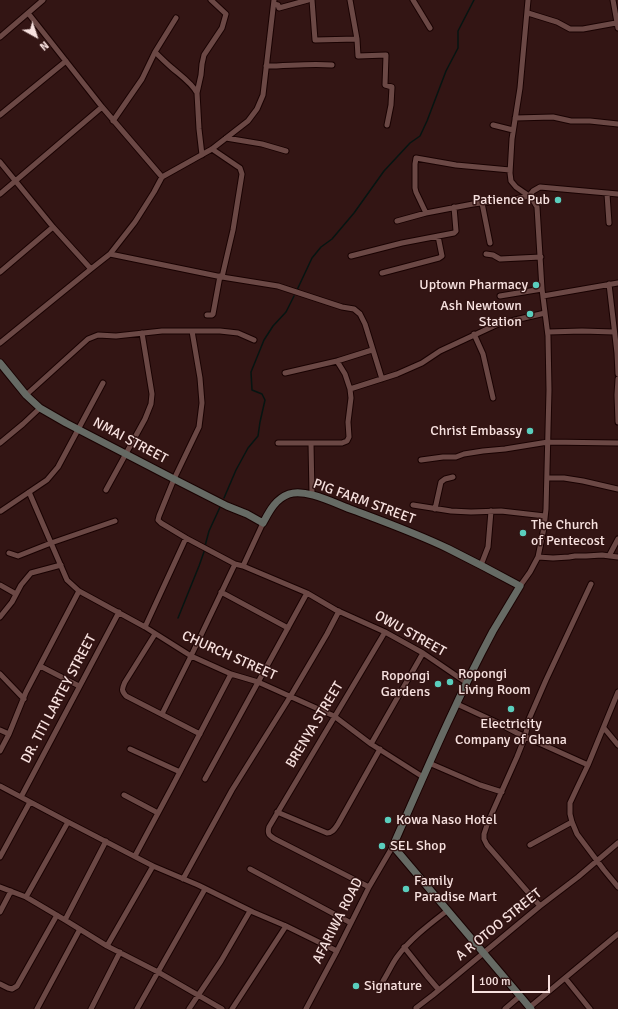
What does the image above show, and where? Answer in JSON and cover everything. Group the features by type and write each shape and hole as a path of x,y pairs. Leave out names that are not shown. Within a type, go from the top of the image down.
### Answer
{"street":[{"path":"0,37 43,0"},
{"path":"202,155 197,93 204,55 222,28 226,14 211,0"},
{"path":"274,2 280,8 308,0"},
{"path":"312,0 315,40 357,39"},
{"path":"350,0 357,39 358,56 386,55 385,85 392,87 391,104 387,125"},
{"path":"413,0 430,28"},
{"path":"528,0 520,88 513,130 510,170 511,182 529,196 537,207 542,289 548,332 548,442 544,528 538,557 494,630 467,683 423,777 393,846 531,1008 618,934"},
{"path":"528,12 557,22 570,29 617,25 613,0"},
{"path":"0,343 110,254 135,222 162,177 212,149 248,121 257,109 263,95 274,2"},
{"path":"28,13 102,107 162,177"},
{"path":"114,121 142,79 155,52 176,18"},
{"path":"155,52 195,88 197,93"},
{"path":"0,115 66,61"},
{"path":"266,66 302,64 332,65"},
{"path":"0,194 102,107"},
{"path":"515,118 553,117 571,121 590,121 618,124"},
{"path":"493,125 513,130"},
{"path":"226,138 262,144 286,151"},
{"path":"207,315 213,314 221,276 234,230 242,174 240,168 212,149"},
{"path":"426,213 415,188 416,158 461,166 510,170"},
{"path":"0,162 53,227 91,269"},
{"path":"397,221 454,207 529,196 533,191 540,188 618,194"},
{"path":"607,194 609,223"},
{"path":"482,202 490,243"},
{"path":"351,256 402,243 454,233 456,231 454,207"},
{"path":"0,272 53,227"},
{"path":"382,273 439,258 442,256 438,236"},
{"path":"110,254 278,286 354,310 360,314 365,324 382,380"},
{"path":"486,254 493,255 500,259 540,257"},
{"path":"543,296 618,283"},
{"path":"609,284 618,374"},
{"path":"500,296 542,289"},
{"path":"350,389 397,374 422,363 440,351 474,334 498,324 545,313"},
{"path":"26,395 88,339 98,335 116,336 162,331 220,331 238,333 254,340"},
{"path":"183,879 232,790 290,697 339,611 308,593 235,564 186,538 158,520 174,479 199,427 202,403 200,378 192,331"},
{"path":"548,332 614,332"},
{"path":"106,490 145,420 151,404 152,394 142,333"},
{"path":"474,334 486,365 493,398"},
{"path":"285,373 337,361 372,350"},
{"path":"278,443 342,443 347,441 349,437 348,422 351,398 350,389 345,374 337,361"},
{"name":"NMAI STREET","path":"0,364 3,372 40,408 226,506 247,514 263,523"},
{"path":"618,379 618,422"},
{"path":"1,511 47,480 58,467 103,384"},
{"path":"0,443 40,408"},
{"path":"421,460 456,457 464,454 548,442 618,443"},
{"path":"311,443 312,495"},
{"path":"435,509 441,482 445,479 453,478"},
{"path":"547,478 564,478 618,489"},
{"name":"CHURCH STREET","path":"29,492 67,580 79,591 146,627 191,656 241,678 258,682 334,716 371,744 423,777"},
{"name":"PIG FARM STREET","path":"243,566 271,508 279,500 289,494 298,493 312,495 449,549 520,586"},
{"path":"413,505 435,509 471,512 501,511 545,516"},
{"path":"481,565 488,547 491,511"},
{"path":"9,553 18,556 115,521"},
{"path":"146,627 186,538"},
{"path":"609,556 618,539"},
{"path":"538,557 553,558 602,555 618,557"},
{"path":"162,714 235,564"},
{"path":"0,617 12,602 21,585 31,573 61,565"},
{"path":"540,906 488,845 484,839 484,834 517,758 543,686 591,584"},
{"path":"0,585 16,594"},
{"path":"0,751 40,666 79,591"},
{"path":"221,592 288,628"},
{"path":"205,779 308,593"},
{"name":"OWU STREET","path":"339,611 385,632 423,653 467,683"},
{"name":"DR. TITI LARTEY STREET","path":"21,797 119,612"},
{"name":"BRENYA STREET","path":"369,887 275,839 267,832 277,812 385,632"},
{"path":"155,634 122,689 123,692 126,696 200,734"},
{"path":"371,744 423,653"},
{"path":"40,666 79,686"},
{"path":"0,674 24,699"},
{"path":"134,856 231,674"},
{"path":"618,692 604,728 570,803 570,814 577,834 618,886"},
{"path":"457,704 588,765"},
{"path":"604,728 618,745"},
{"path":"0,730 9,734"},
{"path":"130,749 180,772"},
{"path":"277,812 330,833 338,824 380,749"},
{"path":"429,764 480,785 502,792"},
{"path":"0,786 153,866 286,926 337,951"},
{"path":"124,795 158,813"},
{"path":"0,858 30,802"},
{"path":"26,897 68,822"},
{"path":"530,845 572,822"},
{"path":"65,920 106,841"},
{"name":"A R OTOO STREET","path":"416,1008 618,843"},
{"name":"AFARIWA ROAD","path":"306,1009 369,887 393,846"},
{"path":"108,946 153,866"},
{"path":"250,869 351,924"},
{"path":"0,887 26,897 108,946 158,972 222,1009"},
{"path":"137,1009 205,889"},
{"path":"0,912 11,891"},
{"path":"383,981 404,947 422,930 448,910"},
{"path":"189,1009 221,961 250,911"},
{"path":"0,984 12,989 16,986 57,915"},
{"path":"232,1009 286,926"},
{"path":"37,1009 80,929"},
{"path":"404,947 439,990"},
{"path":"91,1009 120,952"},
{"path":"565,978 590,1009"},
{"path":"505,1009 520,996"}],"waterway":[{"path":"297,290 312,258 321,247 332,239 354,213 384,171 410,143 420,136 446,71 458,48 458,31 474,0"},
{"path":"224,498 236,470 248,448 258,436 265,400 262,394 252,390 251,372 264,340 273,326 286,312 294,296"},
{"path":"205,546 209,531 221,505"},
{"path":"178,618 205,549"}],"place":[{"name":"Patience Pub","path":"558,200"},
{"name":"Uptown Pharmacy","path":"536,285"},
{"name":"Ash Newtown Station","path":"530,314"},
{"name":"Christ Embassy","path":"530,431"},
{"name":"The Church of Pentecost","path":"523,533"},
{"name":"Ropongi Living Room","path":"450,682"},
{"name":"Ropongi Gardens","path":"438,684"},
{"name":"Electricity Company of Ghana","path":"511,709"},
{"name":"Kowa Naso Hotel","path":"388,820"},
{"name":"SEL Shop","path":"382,846"},
{"name":"Family Paradise Mart","path":"406,889"},
{"name":"Signature","path":"356,986"}]}
